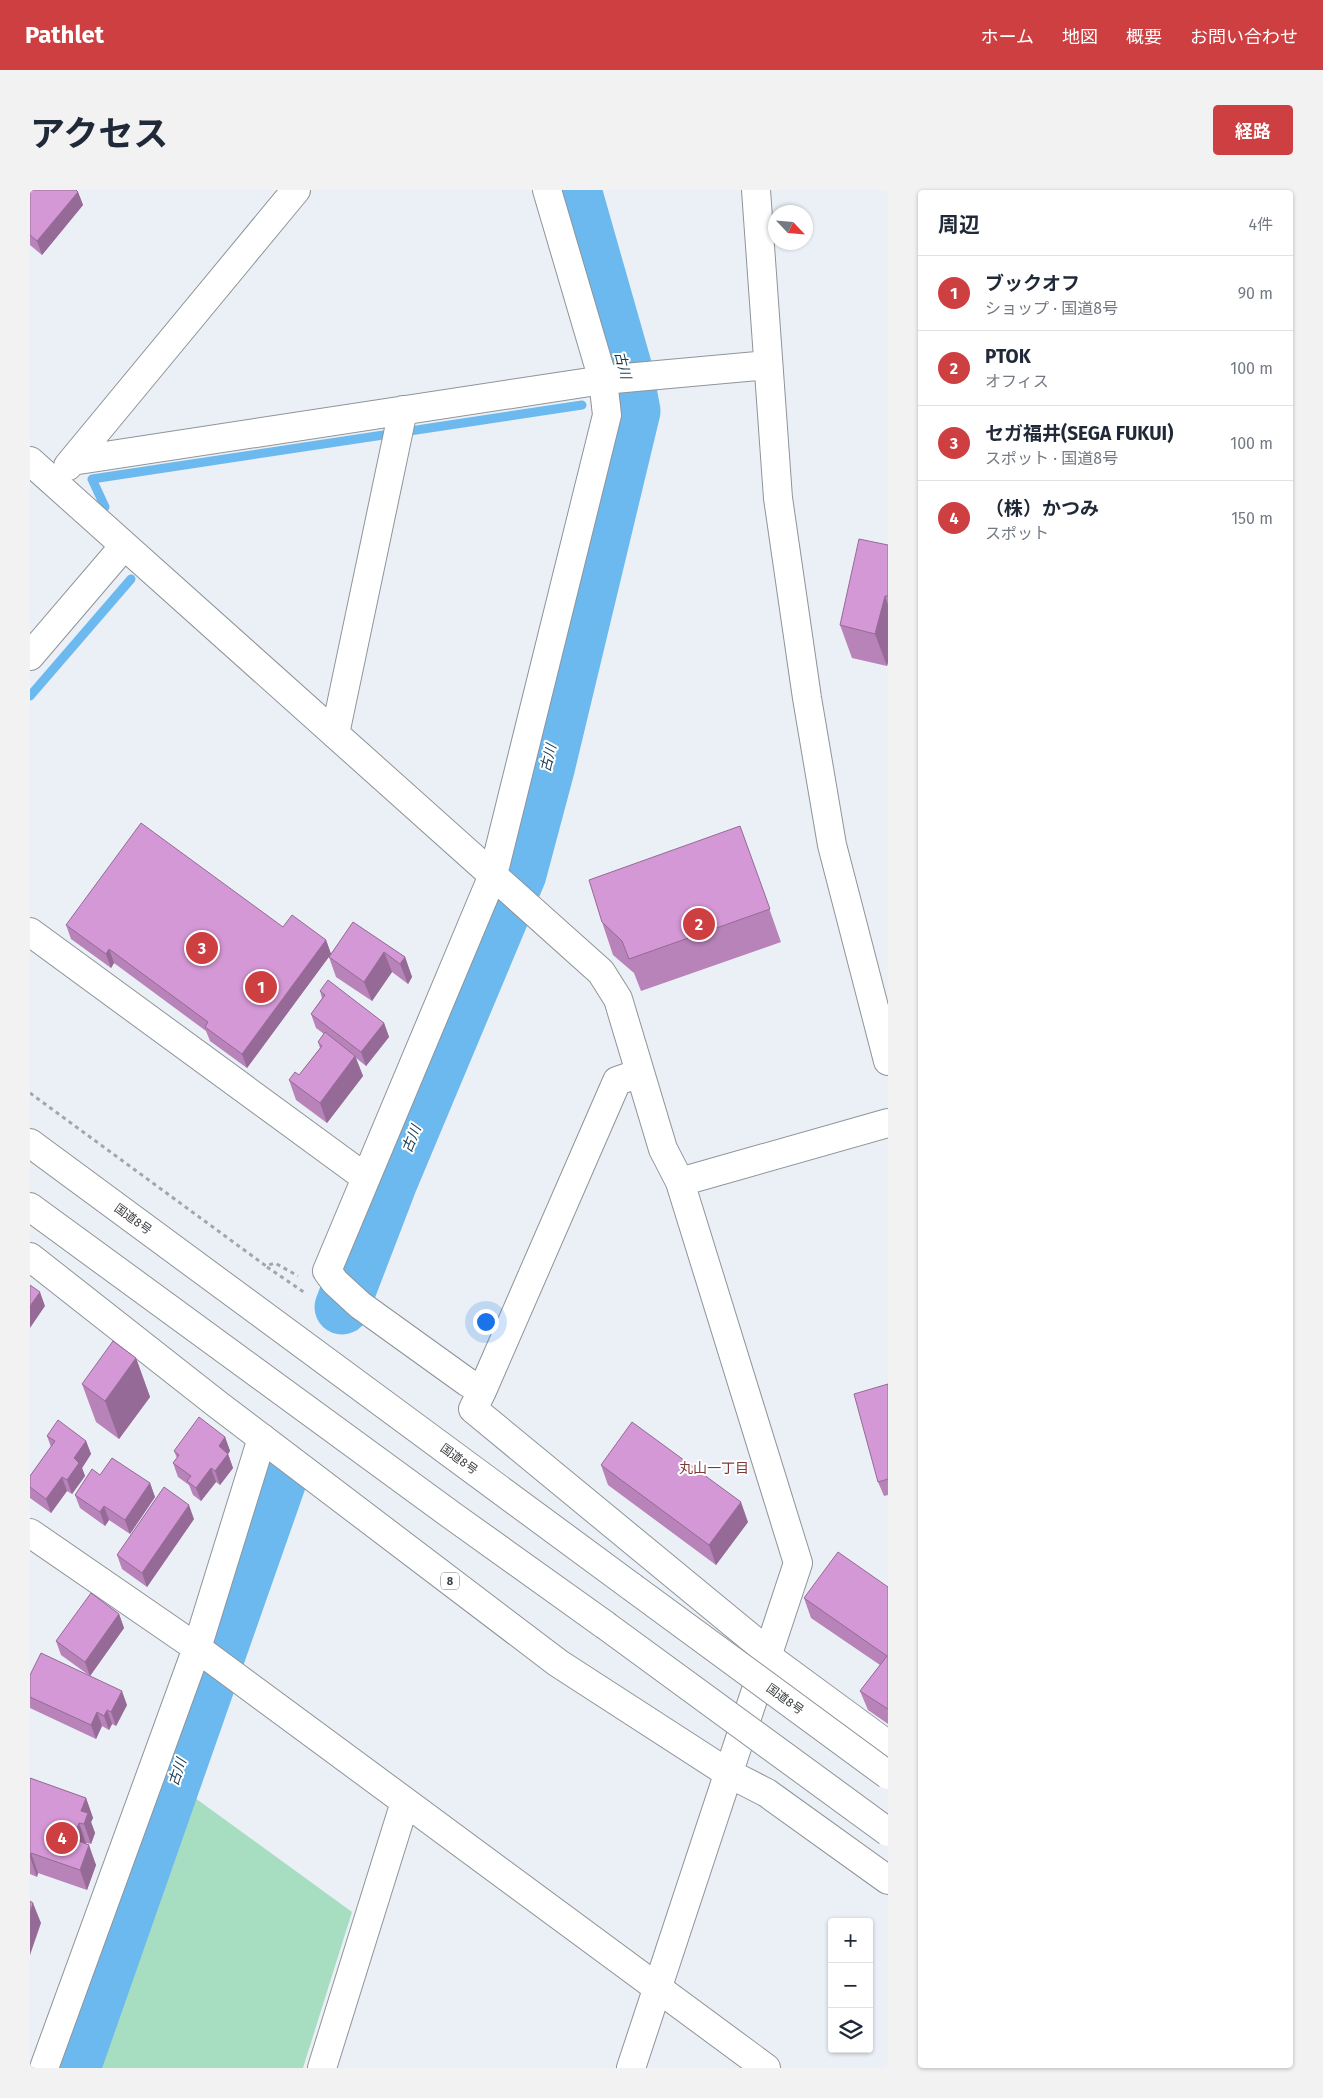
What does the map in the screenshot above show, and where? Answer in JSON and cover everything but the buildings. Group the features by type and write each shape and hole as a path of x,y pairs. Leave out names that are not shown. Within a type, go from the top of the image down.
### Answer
{"main road":[{"path":"54,483 296,190"},
{"path":"482,1391 360,1305 331,1277 366,1178 493,875 607,415 602,380 547,190"},
{"path":"756,190 778,498 808,698 831,836 888,1061"},
{"path":"72,461 602,380 768,364"},
{"path":"335,734 403,410"},
{"path":"30,461 601,972 618,999 663,1149 680,1182 798,1563 631,2068"},
{"path":"30,656 124,546"},
{"path":"30,932 366,1178"},
{"path":"640,1073 618,1081 473,1409 768,1654 888,1745"},
{"path":"680,1182 888,1124"},
{"name":"国道8号","path":"30,1143 888,1775"},
{"path":"30,1207 888,1832"},
{"name":"8","path":"30,1257 262,1438 558,1663 728,1773 767,1793 888,1880"},
{"path":"44,2068 197,1648 262,1438"},
{"path":"30,1533 197,1648 766,2068"},
{"path":"322,2068 405,1802"}],"path":[{"path":"30,1093 266,1266 275,1263 318,1287 331,1277"}],"green space":[{"path":"191,1795 352,1912 303,2068 97,2068"}],"waterway":[{"name":"古川","path":"342,1307 390,1182 519,874 547,769 633,411 625,369 574,190"},
{"path":"105,507 92,479 582,405"},
{"path":"30,696 131,579"},
{"name":"古川","path":"73,2068 281,1475"}],"place":[{"name":"PTOK","path":"699,924"},
{"name":"セガ福井(SEGA FUKUI)","path":"202,948"},
{"name":"ブックオフ","path":"261,987"},
{"name":"（株）かつみ","path":"62,1838"}],"district":[{"name":"丸山一丁目","path":"714,1468"}]}
